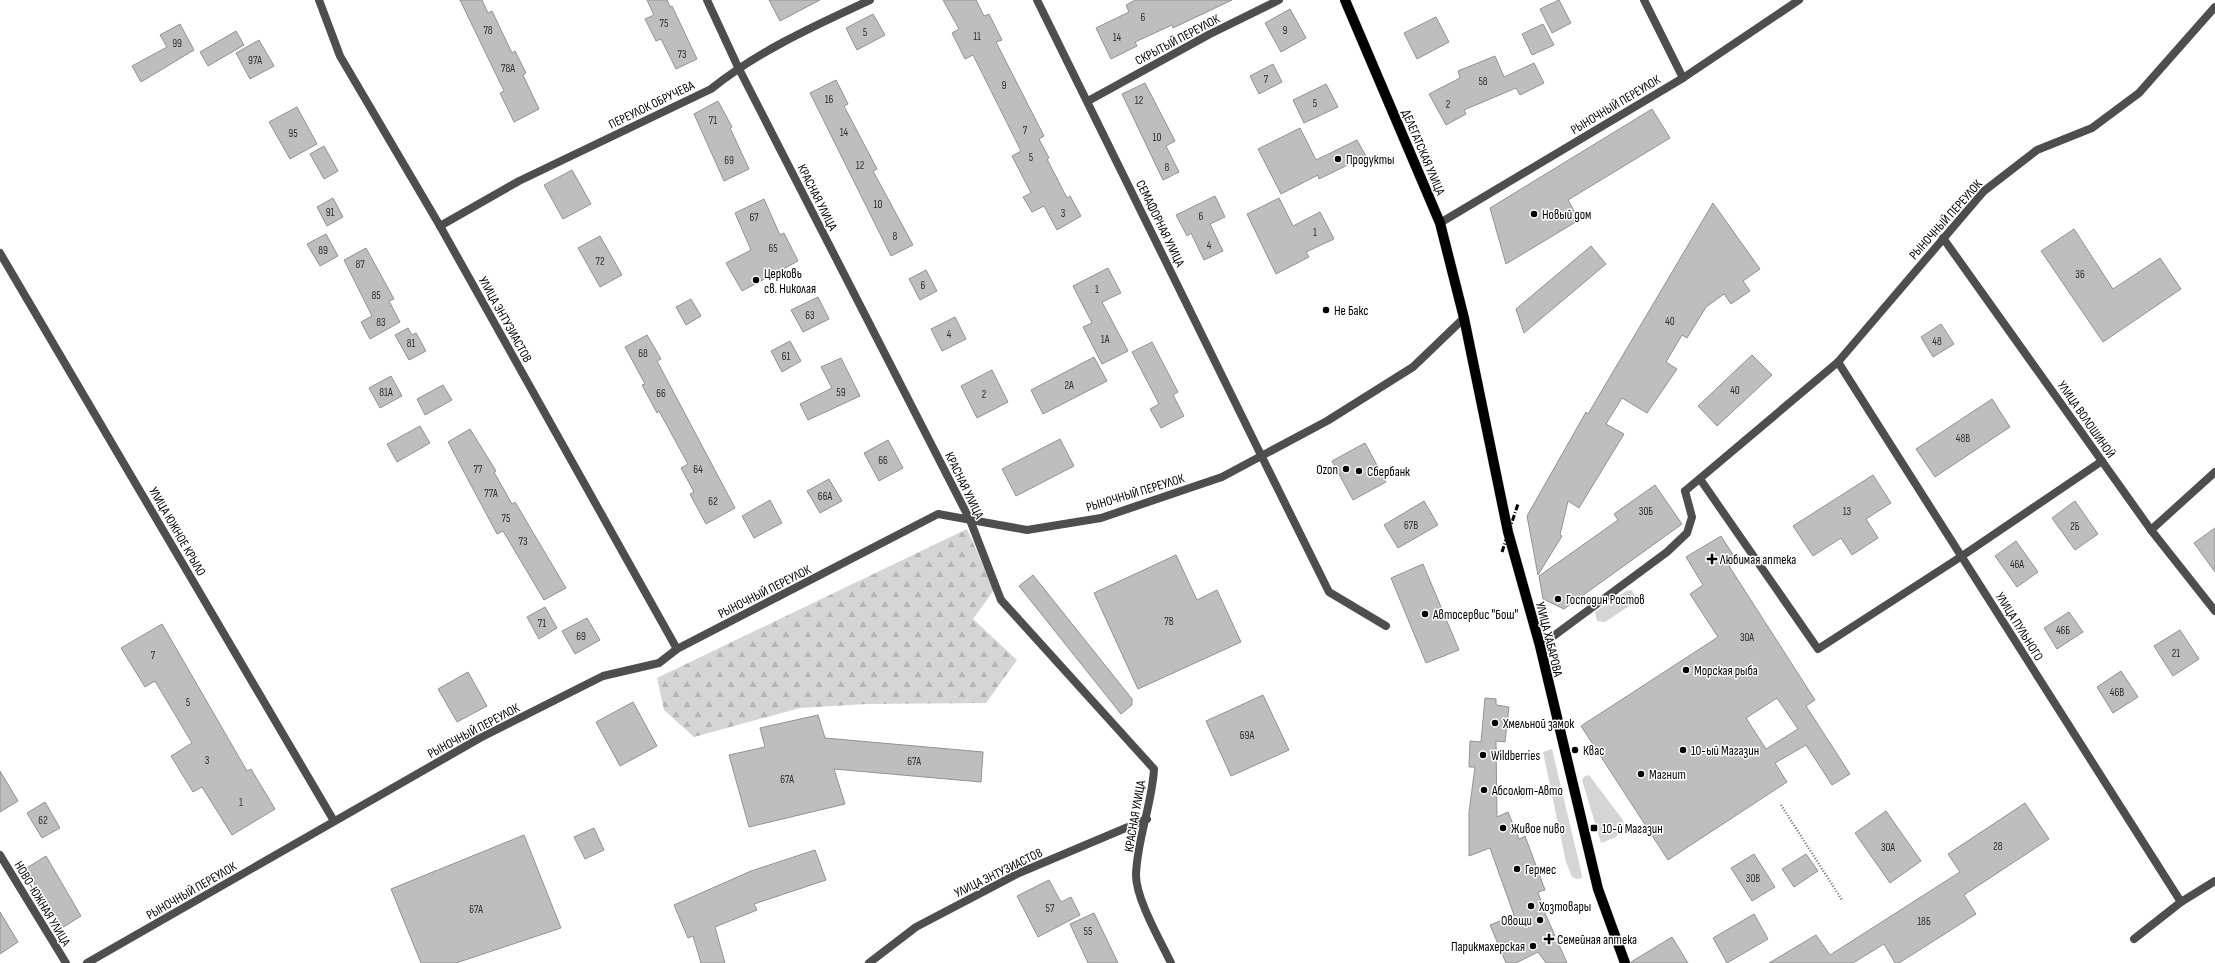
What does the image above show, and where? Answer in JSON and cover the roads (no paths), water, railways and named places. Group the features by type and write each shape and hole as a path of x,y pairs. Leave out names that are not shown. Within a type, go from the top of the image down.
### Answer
{"main road":[{"name":"ДЕЛЕГАТСКАЯ УЛИЦА","path":"1345,0 1440,223 1464,318"},
{"name":"УЛИЦА ХАБАРОВА","path":"1464,318 1508,532 1540,646 1598,889 1625,963"}],"street":[{"name":"УЛИЦА ЭНТУЗИАСТОВ","path":"319,0 340,56 440,226 677,649"},
{"name":"КРАСНАЯ УЛИЦА","path":"707,0 738,67 970,520 1001,600 1154,769 1153,791 1136,876 1143,905 1171,963"},
{"name":"ПЕРЕУЛОК ОБРУЧЕВА","path":"440,226 519,181 712,89 738,67 792,36 870,0"},
{"name":"СЕМАФОРНАЯ УЛИЦА","path":"1037,0 1329,592 1386,626"},
{"name":"СКРЫТЫЙ ПЕРЕУЛОК","path":"1088,101 1210,34 1279,0"},
{"path":"1644,0 1683,78"},
{"name":"РЫНОЧНЫЙ ПЕРЕУЛОК","path":"1440,223 1683,78 1799,0"},
{"name":"РЫНОЧНЫЙ ПЕРЕУЛОК","path":"1540,646 1667,552 1687,532 1692,517 1685,491 1838,362 1984,191 2037,150 2092,128 2139,93 2215,7"},
{"name":"УЛИЦА ВОЛОШИНОЙ","path":"1943,238 2151,530 2215,611"},
{"name":"УЛИЦА ЮЖНОЕ КРЫЛО","path":"0,253 334,821"},
{"name":"РЫНОЧНЫЙ ПЕРЕУЛОК","path":"89,962 494,731 603,676 659,663 677,649 938,514 1027,530 1101,518 1222,477 1262,458 1328,421 1413,367 1464,318"},
{"name":"УЛИЦА ПУЛЬНОГО","path":"1838,362 2181,902"},
{"path":"1700,479 1818,649 1962,556 2102,461"},
{"path":"2151,530 2215,472"},
{"name":"УЛИЦА ЭНТУЗИАСТОВ","path":"869,963 916,927 1019,873 1147,819"},
{"name":"НОВО-ЮЖНАЯ УЛИЦА","path":"0,855 66,963"},
{"path":"2134,939 2181,902 2214,883"}],"railway":[{"path":"1502,552 1518,504"}],"place":[{"name":"Продукты","path":"1338,159"},
{"name":"Новый дом","path":"1534,214"},
{"name":"Церковь св. Николая","path":"756,280"},
{"name":"Не Бакс","path":"1326,310"},
{"name":"Ozon","path":"1346,469"},
{"name":"Сбербанк","path":"1359,471"},
{"name":"Любимая аптека","path":"1712,559"},
{"name":"Господин Ростов","path":"1558,599"},
{"name":"Автосервис \"Бош\"","path":"1425,614"},
{"name":"Морская рыба","path":"1686,670"},
{"name":"Хмельной замок","path":"1495,723"},
{"name":"Квас","path":"1575,750"},
{"name":"10-ый Магазин","path":"1683,750"},
{"name":"Wildberries","path":"1483,755"},
{"name":"Магнит","path":"1641,774"},
{"name":"Абсолют-Авто","path":"1484,790"},
{"name":"Живое пиво","path":"1503,828"},
{"name":"10-й Магазин","path":"1594,828"},
{"name":"Гермес","path":"1517,869"},
{"name":"Хозтовары","path":"1531,906"},
{"name":"Овощи","path":"1540,920"},
{"name":"Семейная аптека","path":"1549,939"},
{"name":"Парикмахерская","path":"1533,946"}]}
